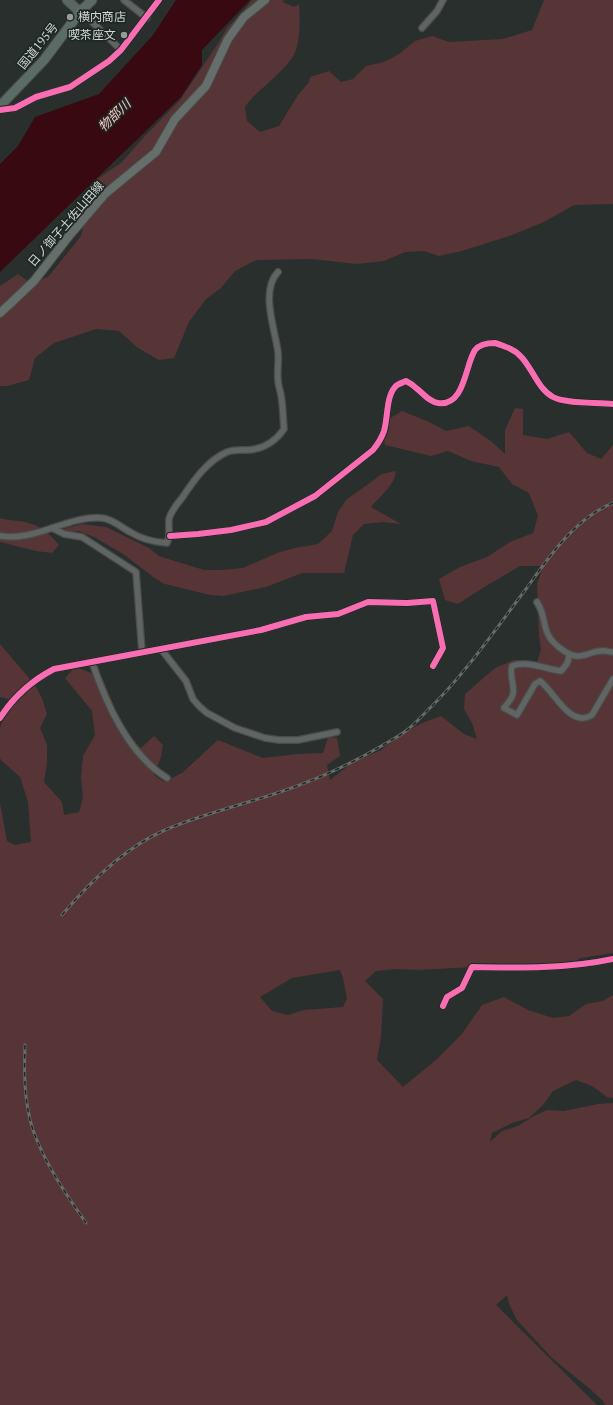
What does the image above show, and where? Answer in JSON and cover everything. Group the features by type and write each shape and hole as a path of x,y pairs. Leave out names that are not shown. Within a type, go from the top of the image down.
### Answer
{"highway":[{"name":"国道195号","path":"0,106 44,60 80,12 92,0"}],"main road":[{"path":"67,0 80,12"},
{"name":"日ノ御子土佐山田線","path":"0,313 34,281 69,236 105,194 156,152 175,119 206,86 228,38 244,17 265,0"}],"street":[{"path":"124,0 147,18"},
{"path":"0,110 15,108 36,97 70,87 109,61 121,50 147,18 159,0"},
{"path":"422,28 437,11 444,0"},
{"path":"80,12 121,50"},
{"path":"0,536 8,538 24,537 87,518 103,518 142,538 167,543 170,536 169,518 173,510 197,476 210,463 227,452 238,449 258,449 277,439 284,429 278,380 278,353 272,322 270,284 278,272"},
{"path":"170,536 231,530 266,522 315,496 357,464 376,446 384,431 391,393 394,387 406,381 415,386 426,397 437,403 444,404 457,396 471,359 476,349 481,345 495,343 511,349 519,354 525,360 540,387 554,398 568,401 613,404"},
{"path":"52,528 64,534 82,537 136,572 142,652"},
{"path":"0,718 16,695 40,676 54,669 261,630 306,617 338,614 368,602 407,603 433,601 444,648 433,666"},
{"path":"537,602 542,609 548,636 554,643 569,654 577,657 600,651 613,652"},
{"path":"161,649 186,681 193,699 199,706 207,713 235,728 265,738 279,740 298,740 337,732"},
{"path":"569,654 569,660 565,668 561,671 519,663 512,666 513,694 504,708 517,715 535,684 540,681 568,712 580,719 586,719 592,715 613,679"},
{"path":"92,662 108,704 127,737 142,758 157,772 167,778"},
{"path":"443,1006 447,997 462,988 472,967 560,967 591,964 613,959"}],"shaded area":[{"path":"252,0 283,0 283,2 294,7 299,4 300,17 297,46 292,58 245,107 247,121 260,132 279,126 298,95 309,82 310,77 329,71 341,82 353,79 366,66 384,62 399,54 415,41 432,36 449,42 503,39 532,30 544,0 613,0 613,204 574,205 544,222 512,235 462,251 439,256 424,251 405,252 384,261 357,264 312,259 256,260 235,271 221,288 206,299 189,322 174,358 159,360 138,348 119,331 96,329 54,343 35,358 29,380 7,386 0,386 0,286 18,274 30,283 48,277 81,236 84,222 77,208 97,179 121,163 180,100 227,28"},
{"path":"515,408 523,409 523,435 547,439 569,432 587,453 601,459 613,445 613,953 581,958 559,970 535,966 492,966 417,970 396,969 376,971 365,981 383,999 381,1037 377,1060 403,1087 437,1059 461,1035 482,1005 504,997 528,1010 553,1018 569,1016 586,1004 603,1001 613,995 613,1098 607,1097 592,1086 576,1080 553,1091 543,1105 529,1118 512,1123 492,1133 490,1142 502,1131 518,1126 547,1110 564,1111 598,1104 613,1103 613,1405 605,1405 603,1401 590,1389 552,1358 517,1320 509,1304 507,1295 496,1305 597,1405 0,1405 0,803 7,841 15,845 31,842 28,802 20,777 0,758 0,728 9,699 0,697 0,644 35,685 42,698 47,714 40,728 47,745 47,763 44,782 62,802 64,815 79,812 83,798 81,778 83,756 95,735 92,711 65,678 75,667 102,677 126,736 141,748 154,736 163,745 161,757 154,775 164,782 182,773 218,740 263,758 323,753 328,737 337,738 340,756 327,765 330,780 352,763 381,750 399,736 422,723 441,716 464,734 477,739 472,723 464,709 465,694 495,668 514,660 537,662 541,650 537,584 543,566 520,566 458,604 445,600 439,579 460,567 487,557 510,542 533,533 538,516 529,493 512,484 499,467 471,461 448,451 431,456 385,445 382,423 402,411 446,431 469,426 492,442 505,454 505,430","holes":["340,970 347,998 343,1007 304,1010 288,1015 272,1011 260,997 292,978"]},
{"path":"396,471 390,486 371,507 401,524 383,522 364,524 353,535 344,573 302,573 266,587 223,596 210,595 165,584 123,554 94,537 79,531 67,532 63,529 82,524 106,527 149,548 159,556 204,570 243,568 277,553 318,544 332,531 338,512 346,500 382,474"},
{"path":"0,518 35,525 52,537 59,545 52,553 36,551 0,542"}],"water":[{"name":"物部川","path":"176,0 250,0 202,50 202,65 181,97 0,272 0,164 18,146 35,117 99,94 153,35"}],"railway":[{"path":"62,915 109,867 122,856 150,837 193,819 280,792 320,777 358,759 404,732 415,723 455,682 544,564 564,540 587,518 613,503"},
{"path":"25,1045 26,1099 33,1130 50,1167 86,1223"}],"cycle path":[{"path":"0,110 15,108 36,97 70,87 109,61 121,50 159,0"},
{"path":"170,536 231,530 266,522 315,496 375,448 384,431 390,396 398,384 406,381 413,385 426,397 438,403 447,402 454,399 463,384 475,350 489,343 495,343 506,347 521,356 540,385 553,397 573,402 613,404"},
{"path":"0,718 17,696 30,684 54,669 261,630 306,617 338,614 368,602 407,603 433,601 443,648 433,666"},
{"path":"443,1006 447,997 462,988 472,967 525,968 578,965 613,959"}],"place":[{"name":"横内商店","path":"70,17"},
{"name":"喫茶座文","path":"124,35"}]}
